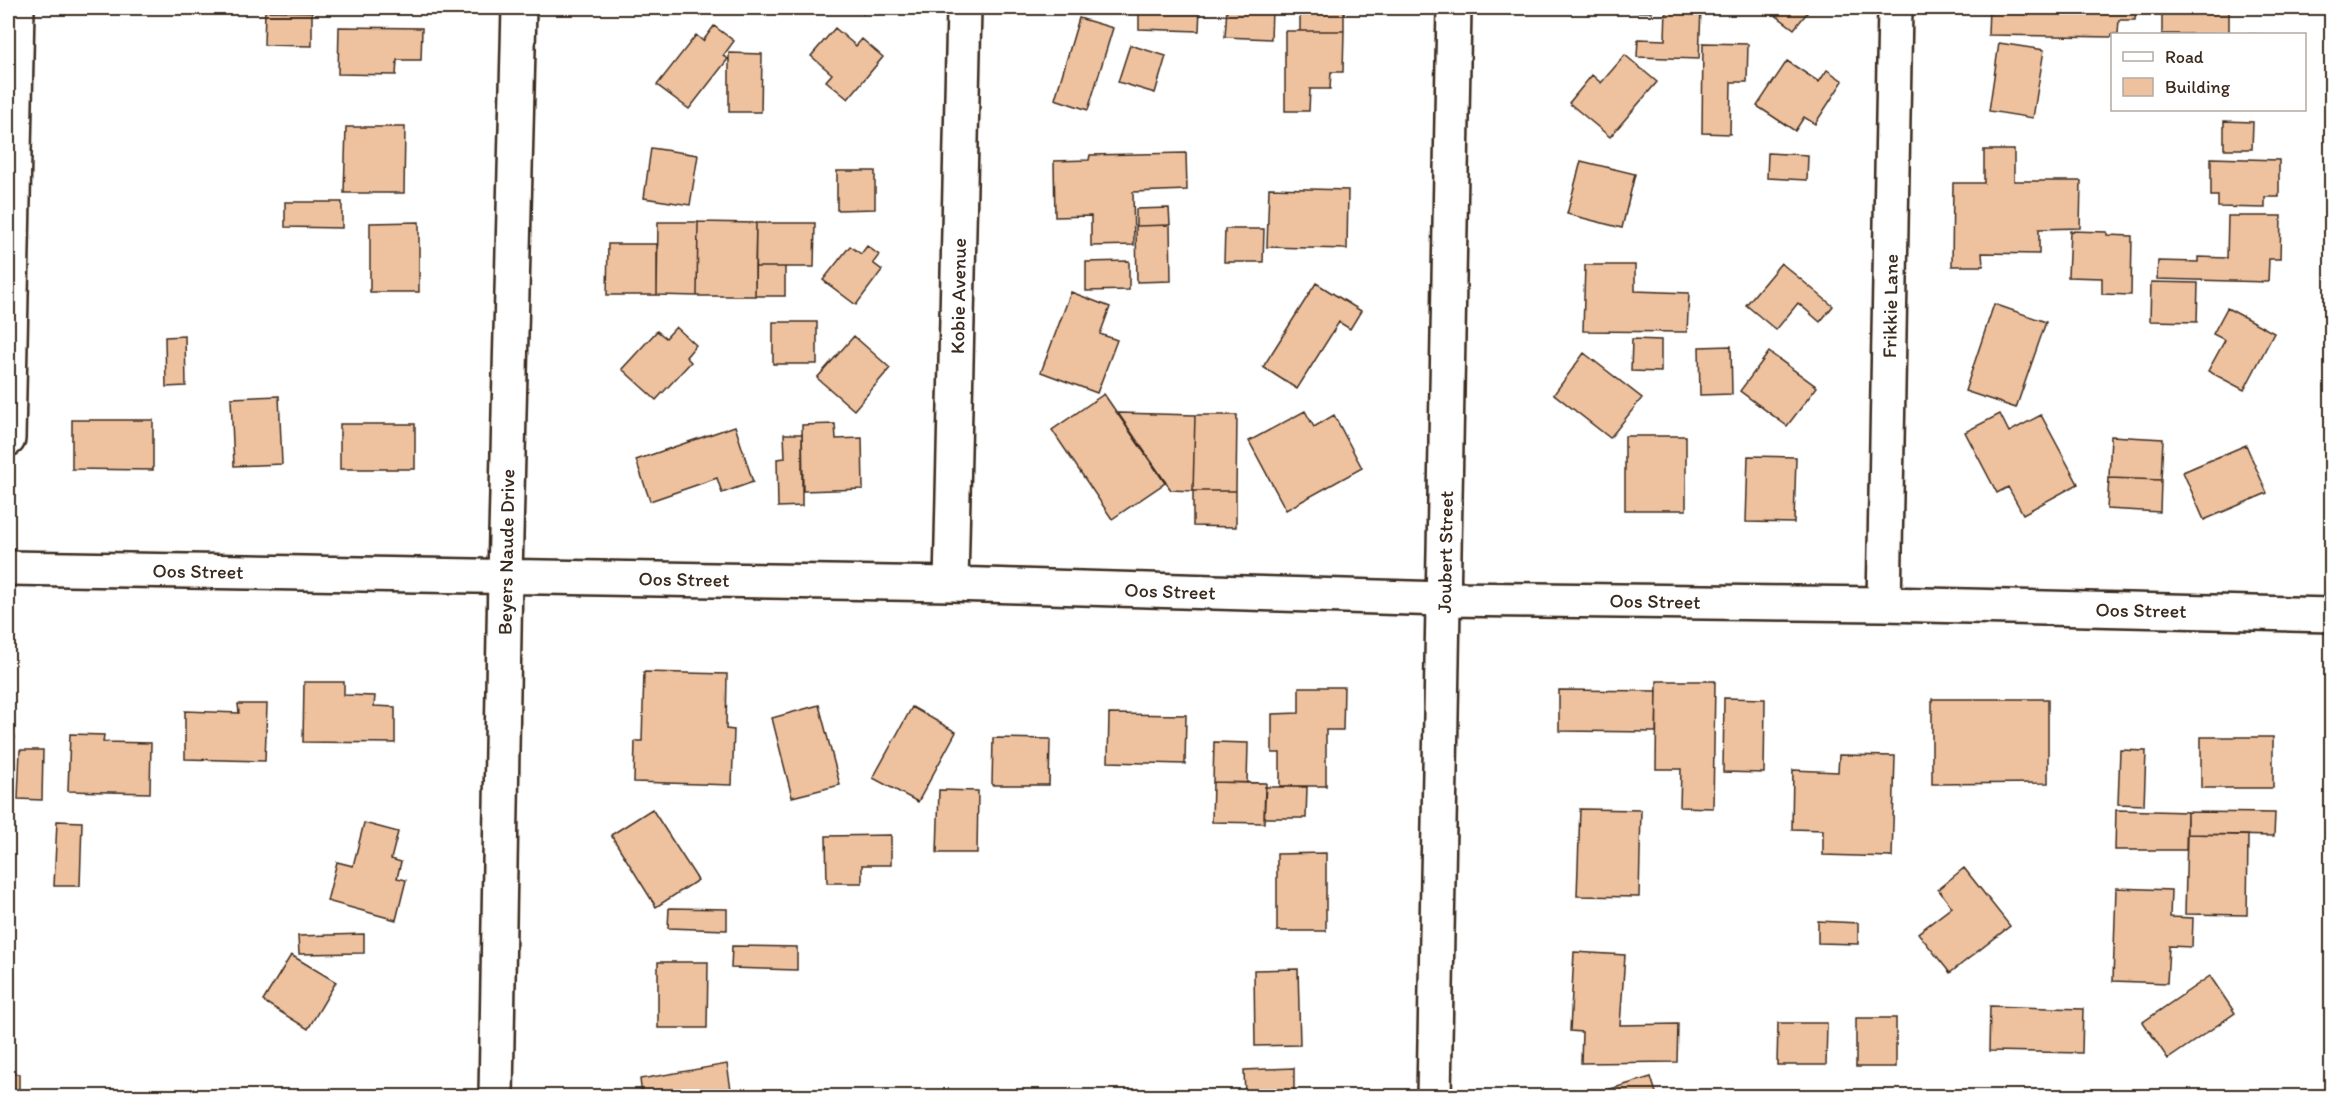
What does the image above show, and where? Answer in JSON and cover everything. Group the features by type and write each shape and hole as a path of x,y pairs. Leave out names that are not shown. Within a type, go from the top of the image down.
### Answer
{"street":[{"path":"8,439 17,8"},
{"name":"Beyers Naude Drive","path":"496,1096 505,575 519,8"},
{"name":"Kobie Avenue","path":"951,584 964,8"},
{"name":"Joubert Street","path":"1434,1096 1454,8"},
{"name":"Frikkie Lane","path":"1884,604 1895,8"},
{"name":"Oos Street","path":"8,568 951,584 1444,599 1884,604 2331,615"}],"building":[{"path":"856,8 868,8 863,14"},
{"path":"1139,8 1200,8 1199,31 1139,29"},
{"path":"1227,8 1272,8 1271,39 1225,37"},
{"path":"1300,8 1344,8 1344,31 1300,31"},
{"path":"1591,8 1651,8 1651,12 1591,11"},
{"path":"1666,8 1701,8 1699,59 1637,57 1638,39 1665,40"},
{"path":"1766,8 1811,8 1794,29"},
{"path":"1989,8 2136,8 2135,20 2119,20 2118,33 2111,33 2111,37 1988,35"},
{"path":"2162,8 2229,8 2229,33 2162,33"},
{"path":"265,11 312,12 312,46 264,45"},
{"path":"1079,18 1113,28 1088,110 1055,99"},
{"path":"714,26 734,41 723,56 728,59 689,109 657,85 696,35 703,41"},
{"path":"339,27 422,28 421,60 397,60 396,75 338,74"},
{"path":"835,28 856,46 862,39 883,57 848,99 826,81 832,74 811,56"},
{"path":"1285,31 1344,31 1343,72 1331,72 1330,89 1310,89 1309,111 1285,111"},
{"path":"1703,43 1748,44 1747,82 1731,82 1730,134 1702,133"},
{"path":"1999,43 2044,50 2033,118 1989,111"},
{"path":"1130,45 1166,56 1155,93 1118,82"},
{"path":"729,53 762,54 761,112 729,112"},
{"path":"1625,55 1657,82 1610,137 1569,103 1592,75 1601,83"},
{"path":"1787,61 1819,82 1827,70 1843,81 1815,124 1804,117 1795,131 1757,106"},
{"path":"2224,121 2253,122 2252,149 2224,149"},
{"path":"346,127 405,127 404,193 344,193"},
{"path":"651,148 698,155 690,205 644,198"},
{"path":"1984,150 2014,150 2014,181 2081,181 2080,228 2039,229 2039,254 1982,253 1983,266 1952,266 1953,183 1984,183"},
{"path":"1186,153 1187,190 1133,192 1134,245 1091,246 1091,216 1055,217 1054,161 1089,160 1090,155"},
{"path":"1768,153 1808,155 1807,180 1767,178"},
{"path":"2211,158 2279,160 2279,197 2265,197 2265,208 2218,207 2218,196 2211,196"},
{"path":"1581,161 1635,174 1622,228 1567,214"},
{"path":"837,171 875,171 875,209 837,210"},
{"path":"1269,188 1348,190 1347,249 1267,247"},
{"path":"285,202 342,202 342,228 285,227"},
{"path":"1169,208 1170,225 1136,226 1136,209"},
{"path":"2228,216 2281,216 2280,259 2269,259 2268,282 2157,279 2158,261 2198,262 2198,257 2227,258"},
{"path":"419,222 419,292 370,292 370,223"},
{"path":"658,222 698,222 697,296 657,295"},
{"path":"698,222 756,223 755,296 697,296"},
{"path":"756,223 815,223 814,267 755,267"},
{"path":"1170,225 1171,281 1137,282 1136,226"},
{"path":"1225,229 1264,229 1263,262 1224,262"},
{"path":"2070,231 2107,232 2107,235 2132,236 2131,295 2102,294 2102,278 2068,277"},
{"path":"608,244 657,244 657,295 607,295"},
{"path":"850,246 861,254 867,246 879,255 873,263 882,270 856,305 823,280"},
{"path":"1129,261 1129,290 1086,291 1086,262"},
{"path":"1781,263 1833,306 1820,322 1798,303 1776,330 1746,305"},
{"path":"1585,265 1635,265 1635,291 1689,293 1687,332 1583,331"},
{"path":"755,267 785,267 785,296 755,296"},
{"path":"2151,282 2198,283 2197,322 2150,321"},
{"path":"1316,283 1361,311 1350,329 1339,322 1297,389 1263,367"},
{"path":"1071,292 1110,307 1100,334 1117,340 1097,393 1041,372"},
{"path":"1994,304 2046,322 2016,408 1965,391"},
{"path":"2227,308 2274,333 2244,390 2208,371 2225,340 2213,334"},
{"path":"773,322 817,322 817,364 773,364"},
{"path":"676,327 696,345 686,357 691,362 656,400 622,369 657,331 666,338"},
{"path":"185,336 186,386 166,387 165,337"},
{"path":"854,336 890,368 854,410 817,378"},
{"path":"1632,339 1661,340 1661,372 1631,371"},
{"path":"1731,346 1732,394 1700,395 1699,347"},
{"path":"1769,352 1817,387 1787,426 1740,391"},
{"path":"1584,353 1642,398 1610,438 1554,394"},
{"path":"1104,394 1165,483 1112,519 1052,430"},
{"path":"279,396 282,464 234,466 231,398"},
{"path":"1305,411 1314,427 1334,415 1362,468 1286,510 1249,441"},
{"path":"1118,413 1195,415 1193,491 1171,490"},
{"path":"2000,414 2009,432 2041,415 2078,484 2023,514 2008,487 1997,493 1965,432"},
{"path":"1195,415 1237,415 1236,491 1193,491"},
{"path":"72,420 153,420 153,470 72,469"},
{"path":"340,424 415,424 415,469 340,469"},
{"path":"835,424 836,439 862,438 863,489 803,491 802,425"},
{"path":"735,426 753,482 722,493 717,478 650,501 636,460"},
{"path":"784,434 802,434 802,506 778,507 777,459 785,458"},
{"path":"1625,436 1686,436 1686,510 1625,510"},
{"path":"2111,436 2163,439 2161,480 2109,478"},
{"path":"2246,445 2267,493 2204,520 2183,472"},
{"path":"1748,456 1796,457 1794,523 1746,522"},
{"path":"2109,478 2161,480 2160,512 2107,509"},
{"path":"1193,491 1236,491 1236,527 1193,526"},
{"path":"644,672 727,674 726,729 734,730 732,785 634,782 635,741 642,741"},
{"path":"1657,681 1715,681 1713,808 1680,807 1681,769 1656,769"},
{"path":"304,682 344,682 344,695 375,696 374,706 395,707 395,743 303,742"},
{"path":"1299,687 1344,687 1343,730 1326,730 1326,786 1280,786 1280,753 1272,753 1272,714 1299,713"},
{"path":"1559,690 1657,691 1656,732 1559,731"},
{"path":"1724,698 1765,699 1764,773 1723,772"},
{"path":"1932,699 2048,699 2048,783 1932,784"},
{"path":"8,701 15,738 8,740"},
{"path":"238,704 267,704 265,761 185,759 185,711 239,713"},
{"path":"819,705 840,785 792,797 772,718"},
{"path":"912,707 956,732 918,802 873,778"},
{"path":"1109,714 1186,715 1185,764 1108,762"},
{"path":"70,734 104,735 103,742 151,743 150,793 68,791"},
{"path":"2201,737 2273,737 2273,788 2201,788"},
{"path":"993,738 1050,739 1049,785 992,785"},
{"path":"1214,742 1248,743 1247,783 1213,782"},
{"path":"20,750 43,750 42,800 18,799"},
{"path":"2120,750 2146,751 2144,805 2118,804"},
{"path":"1839,755 1895,756 1892,857 1823,855 1823,830 1792,829 1793,770 1838,772"},
{"path":"1213,782 1266,783 1264,823 1212,822"},
{"path":"1265,787 1307,787 1306,818 1264,818"},
{"path":"939,790 978,791 977,853 937,853"},
{"path":"652,809 698,880 656,907 611,835"},
{"path":"1580,809 1641,810 1639,897 1577,896"},
{"path":"2116,810 2187,812 2186,850 2115,850"},
{"path":"2187,812 2275,813 2274,836 2187,834"},
{"path":"57,821 82,822 80,886 54,886"},
{"path":"364,823 398,832 391,859 401,862 397,878 406,880 396,920 327,901 337,862 353,866"},
{"path":"2187,834 2248,835 2247,915 2185,914"},
{"path":"891,835 891,865 862,865 862,883 827,883 826,836"},
{"path":"1326,853 1326,931 1277,931 1277,854"},
{"path":"1964,868 2010,926 1950,973 1918,933 1952,907 1938,889"},
{"path":"2116,888 2171,890 2170,917 2193,918 2192,947 2169,946 2167,983 2113,981"},
{"path":"669,908 727,909 727,930 668,928"},
{"path":"1818,921 1858,923 1858,944 1818,943"},
{"path":"364,934 364,953 299,954 298,936"},
{"path":"732,946 797,947 797,970 731,968"},
{"path":"1574,952 1625,955 1620,1025 1678,1024 1677,1062 1581,1063 1582,1032 1570,1031"},
{"path":"291,955 336,982 308,1029 263,1001"},
{"path":"658,962 708,962 707,1028 658,1028"},
{"path":"1298,969 1300,1045 1255,1046 1254,970"},
{"path":"2210,976 2235,1013 2168,1059 2143,1022"},
{"path":"1990,1006 2083,1009 2082,1053 1989,1051"},
{"path":"1856,1018 1896,1018 1896,1067 1856,1067"},
{"path":"1778,1023 1827,1023 1826,1065 1777,1065"},
{"path":"727,1064 732,1096 642,1096 640,1079"},
{"path":"1294,1068 1294,1096 1245,1096 1244,1070"},
{"path":"8,1073 19,1074 19,1091 36,1092 36,1096 8,1096"},
{"path":"1651,1077 1657,1096 1587,1096"},
{"path":"2090,1093 2114,1093 2114,1096 2090,1096"}]}
